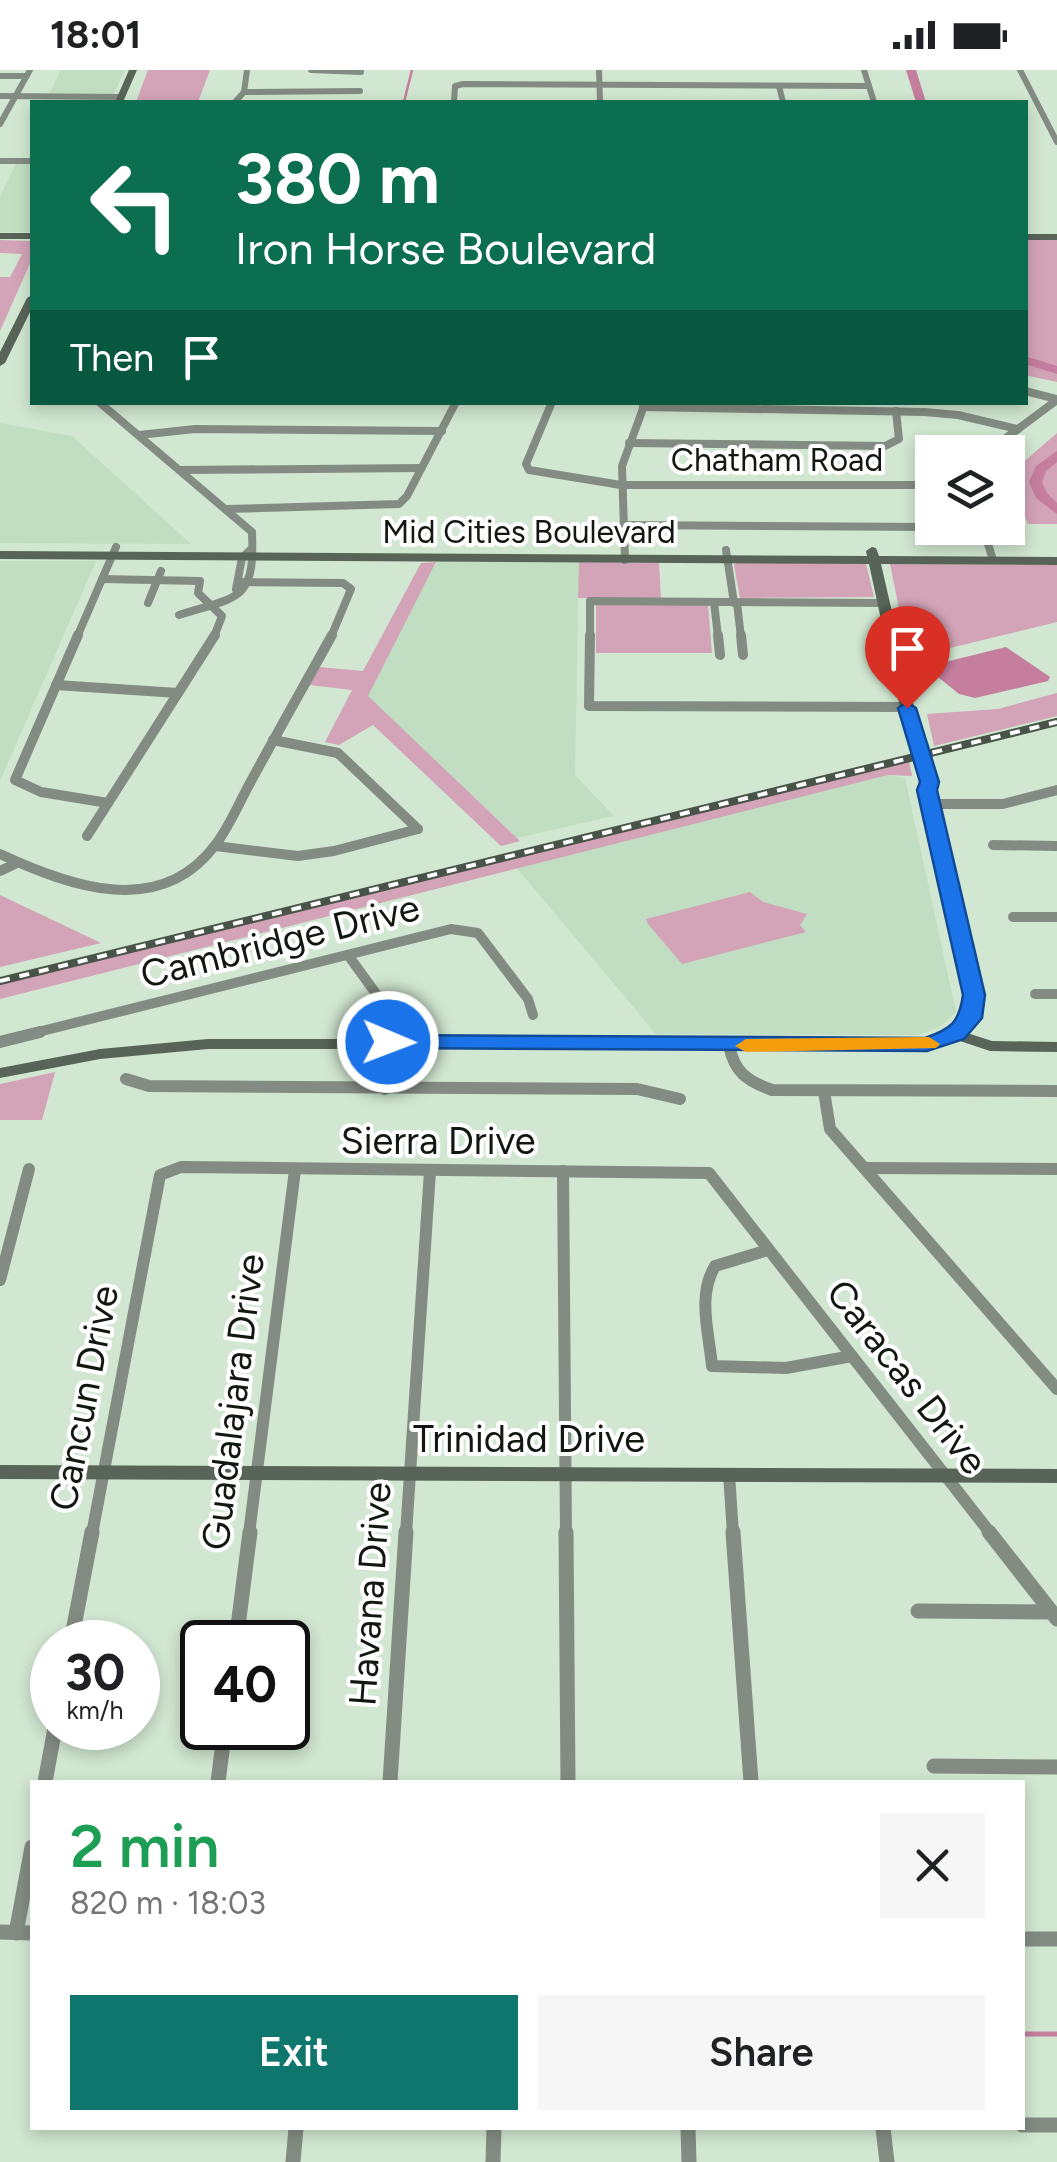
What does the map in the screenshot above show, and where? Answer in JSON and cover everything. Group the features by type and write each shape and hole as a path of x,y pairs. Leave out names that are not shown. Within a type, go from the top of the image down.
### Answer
{"street":[{"path":"123,100 133,70"},
{"path":"124,100 142,70"},
{"path":"237,100 244,92 246,70"},
{"path":"311,70 362,71"},
{"path":"599,70 600,100"},
{"path":"662,70 664,86"},
{"path":"864,70 873,100"},
{"path":"1020,70 1057,142"},
{"path":"358,100 357,78 362,71"},
{"path":"0,76 28,73"},
{"path":"1,120 28,73"},
{"path":"454,100 458,84 869,86"},
{"path":"779,86 782,100"},
{"path":"244,92 360,91"},
{"path":"0,96 101,100"},
{"path":"0,160 30,161"},
{"path":"0,236 30,236"},
{"path":"1028,238 1057,238"},
{"path":"0,363 26,321"},
{"path":"1028,392 1057,400"},
{"path":"1010,435 1057,400"},
{"path":"104,405 252,532 236,596 205,602"},
{"path":"226,509 398,504 407,496 455,405"},
{"name":"Chatham Road","path":"551,405 526,468 550,476 621,485 915,485"},
{"path":"625,555 621,485 629,443 644,405 896,411 958,415 1018,429"},
{"path":"629,443 885,446 899,438 896,411"},
{"path":"139,436 195,429 442,432"},
{"path":"180,470 421,468"},
{"path":"623,526 915,527"},
{"path":"988,545 991,556"},
{"name":"Mid Cities Boulevard","path":"0,546 112,556"},
{"name":"Mid Cities Boulevard","path":"0,556 991,556 1057,552"},
{"path":"727,555 743,656"},
{"path":"108,803 40,792 15,780 112,556"},
{"path":"0,1073 46,1062 171,1046 388,1042 927,1044 957,1035 971,1018 974,995 929,797 921,785 873,556"},
{"name":"Mid Cities Boulevard","path":"991,556 1057,560"},
{"path":"87,836 222,624 222,616 198,593 200,582 159,576 102,579"},
{"path":"148,603 159,576"},
{"path":"0,854 96,891 124,893 183,878 215,846 342,618 351,589 342,583 242,582"},
{"path":"884,603 590,601 589,706 909,714"},
{"path":"714,602 720,655"},
{"path":"56,684 178,693"},
{"path":"215,846 298,856 334,851 418,829 338,753 273,740"},
{"path":"929,797 1003,804 1057,790"},
{"path":"994,845 1057,846"},
{"path":"0,871 17,863"},
{"path":"1013,917 1057,917"},
{"name":"Cambridge Drive","path":"0,1042 451,929 478,933 528,999 533,1015"},
{"path":"348,955 390,1013 385,1088"},
{"path":"1035,994 1057,994"},
{"path":"957,1035 990,1046 1057,1047"},
{"path":"729,1046 732,1067 742,1079 772,1090 1057,1092"},
{"path":"126,1080 149,1086 636,1089 680,1099"},
{"path":"824,1092 830,1129 1057,1389"},
{"name":"Sierra Drive","path":"168,1168 708,1173"},
{"name":"Cancun Drive","path":"75,1620 160,1175 168,1168"},
{"path":"864,1168 1057,1169"},
{"path":"0,1280 30,1170"},
{"name":"Guadalajara Drive","path":"239,1620 295,1170"},
{"name":"Havana Drive","path":"390,1780 430,1171"},
{"path":"563,1172 568,1780"},
{"name":"Caracas Drive","path":"708,1173 1054,1615"},
{"path":"768,1250 715,1266 710,1272 705,1284 712,1366 786,1368 852,1356"},
{"name":"Trinidad Drive","path":"0,1472 1057,1476"},
{"path":"729,1474 751,1780"},
{"path":"918,1612 1054,1615"},
{"path":"45,1780 51,1750"},
{"path":"218,1780 223,1750"},
{"path":"934,1766 1057,1766"},
{"path":"16,1933 30,1857"},
{"path":"1025,1939 1057,1939"},
{"path":"1025,2124 1057,2125"},
{"path":"293,2162 296,2130"},
{"path":"493,2162 494,2130"},
{"path":"688,2130 689,2162"},
{"path":"883,2130 886,2162"}],"shaded area":[{"path":"61,70 125,70 113,95 49,95"},
{"path":"148,70 210,70 199,100 137,100"},
{"path":"16,163 30,163 30,232 0,232 0,196"},
{"path":"0,240 30,241 30,264 0,331 0,277 10,277 22,254 0,253"},
{"path":"1028,240 1057,240 1057,382 1028,376"},
{"path":"0,423 72,436 191,544 0,543"},
{"path":"1057,433 1057,524 1028,524 1025,461"},
{"path":"0,561 96,561 0,781"},
{"path":"436,562 579,562 575,775 614,816 517,838 367,696"},
{"path":"436,562 368,696 520,841 501,846 373,725 339,745 325,742 352,690 309,685 319,667 363,671 421,563"},
{"path":"579,562 659,563 661,599 578,598"},
{"path":"866,564 874,597 740,598 734,565"},
{"path":"890,564 1057,565 1057,622 909,658"},
{"path":"596,605 708,605 712,653 596,653"},
{"path":"1006,647 1050,677 1048,681 975,698 959,694 928,669 929,666"},
{"path":"1057,693 1057,716 934,746 927,714 998,709"},
{"path":"909,760 0,984 0,976"},
{"path":"909,760 912,776 888,775 0,999 0,984"},
{"path":"888,775 905,778 956,1012 941,1026 919,1035 656,1034 515,866"},
{"path":"750,892 763,902 807,914 800,925 806,932 682,964 646,919"},
{"path":"0,895 101,943 0,967"},
{"path":"55,1072 42,1120 0,1120 0,1084"}],"waterway":[{"path":"404,100 412,70"},
{"path":"911,70 920,100"},
{"path":"1028,361 1057,370"},
{"path":"1057,455 1041,469 1036,482 1041,495 1057,510"},
{"path":"1025,2034 1057,2034"}],"railway":[{"path":"0,981 1057,722"}],"slow traffic":[{"path":"746,1046 929,1044"}],"route":[{"path":"388,1042 819,1046 927,1044 957,1035 971,1018 974,995 927,790 930,782 907,708"}]}
